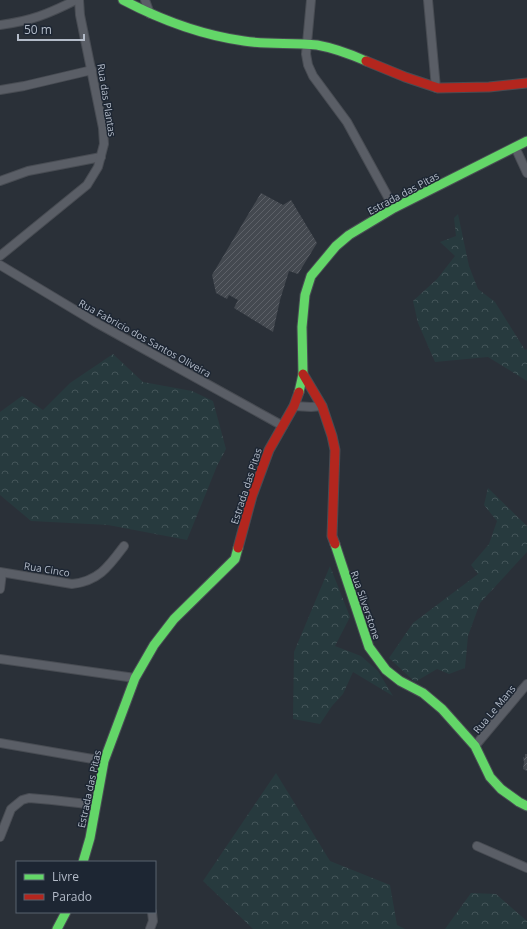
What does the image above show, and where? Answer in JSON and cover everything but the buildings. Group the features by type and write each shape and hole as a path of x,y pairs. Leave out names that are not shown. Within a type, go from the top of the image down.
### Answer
{"street":[{"path":"0,25 24,22 45,15 76,0"},
{"name":"Rua das Plantas","path":"0,256 87,185 98,167 104,144 103,128 80,15 79,0"},
{"path":"123,0 150,14 176,24 240,40 262,43 308,44 325,47 359,57 382,68 436,88 483,88 527,83"},
{"path":"145,0 150,14"},
{"path":"311,0 306,54 308,65 313,76 347,122 394,208"},
{"path":"428,0 436,88"},
{"path":"0,90 92,70"},
{"path":"527,141 515,147 527,173"},
{"name":"Estrada das Pitas","path":"83,861 90,838 104,761 135,678 154,645 174,619 235,559 252,496 266,457 294,406 300,389 303,374 302,327 306,295 312,276 336,246 349,235 394,208 515,147"},
{"path":"0,181 28,171 101,157"},
{"name":"Rua Fabricio dos Santos Oliveira","path":"0,265 95,322 283,426"},
{"name":"Rua Silverstone","path":"303,374 322,406 332,436 335,450 332,536 369,647 386,670 400,681 423,693 433,701 475,746 490,777 501,789 527,806"},
{"path":"294,406 322,406"},
{"name":"Rua Cinco","path":"1,572 72,584 84,583 95,578 109,566 124,546"},
{"path":"0,589 1,572"},
{"path":"0,659 135,678"},
{"name":"Rua Le Mans","path":"475,746 527,684"},
{"path":"0,743 104,761"},
{"path":"0,837 11,809 22,800 29,798 45,799 96,805"},
{"path":"476,846 527,868"},
{"path":"57,929 65,913"},
{"path":"150,929 153,921 152,913"}],"green space":[{"path":"458,214 469,266 478,289 495,302 525,350 527,349 527,381 488,357 435,362 418,323 413,301 437,279 455,256 440,242 456,236 454,218"},
{"path":"113,354 143,382 192,391 213,401 226,449 217,466 187,540 108,525 31,521 0,495 0,412 22,396 43,410 70,383"},
{"path":"488,488 527,526 527,552 480,603 468,636 465,668 449,674 437,669 415,682 389,658 413,623 478,574 471,565 489,544 497,521 484,505"},
{"path":"330,566 350,617 335,646 361,656 378,671 393,696 353,672 343,694 332,706 320,724 293,719 294,652"},
{"path":"276,773 330,861 390,885 397,925 405,929 253,929 203,881"},
{"path":"471,893 496,894 527,921 527,929 445,929"}],"traffic: fast":[{"path":"123,0 182,26 212,35 253,42 317,45 366,61"},
{"path":"299,392 303,374 302,327 305,295 311,276 336,246 349,235 394,208 527,141"},
{"path":"335,544 369,647 386,670 400,681 423,693 442,709 475,746 490,777 501,789 527,806"},
{"path":"83,861 90,838 104,761 135,678 154,645 174,619 235,559 238,548"},
{"path":"57,929 65,913"}],"traffic: jam":[{"path":"366,61 405,77 438,88 489,87 527,83"},
{"path":"303,374 322,406 335,450 332,536 335,544"},
{"path":"238,548 252,496 269,450 294,406 299,392"}]}
